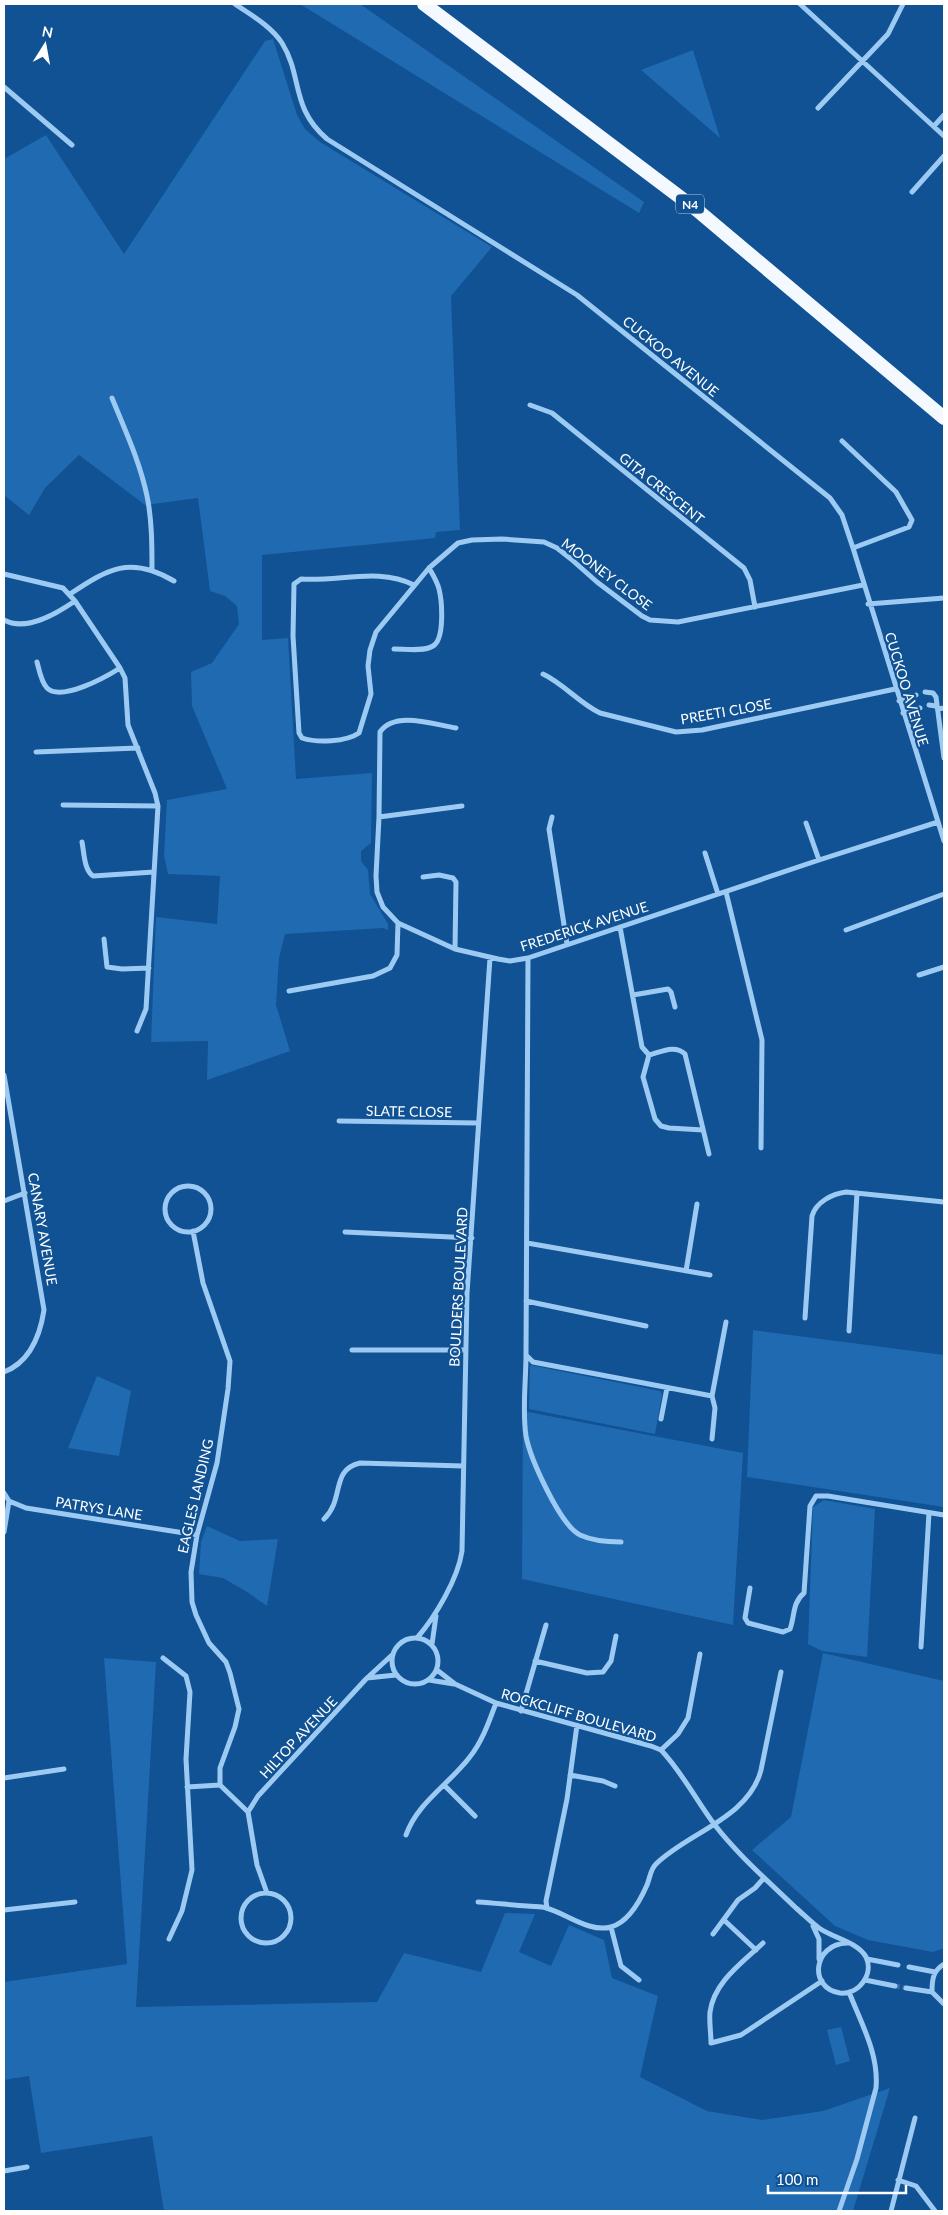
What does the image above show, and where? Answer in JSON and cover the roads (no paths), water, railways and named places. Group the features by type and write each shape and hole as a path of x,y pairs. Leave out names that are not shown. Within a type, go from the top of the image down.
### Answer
{"highway":[{"name":"N4","path":"424,4 697,210 944,418"}],"street":[{"name":"CUCKOO AVENUE","path":"235,4 271,30 283,46 305,114 316,129 352,155 548,275 594,307 651,356 830,498 842,516 853,548 868,604 944,841"},
{"path":"800,4 944,136"},
{"path":"818,108 888,34 903,4"},
{"path":"4,87 72,145"},
{"path":"934,126 944,115"},
{"path":"912,192 944,156"},
{"path":"112,398 133,448 147,497 151,524 152,570"},
{"name":"GITA CRESCENT","path":"530,405 552,413 744,568 750,580 754,607"},
{"path":"842,441 896,492 912,520 909,528 853,548"},
{"name":"MOONEY CLOSE","path":"414,585 388,577 369,576 302,578 294,584 293,636 299,733 302,738 309,740 354,736 359,733 371,694 368,666 372,641 382,625 414,585 429,568 458,543 472,540 502,539 544,542 557,548 597,582 650,620 678,622 863,585"},
{"path":"70,594 112,569 129,567 152,570 174,581"},
{"path":"394,649 425,649 432,647 440,637 440,596 437,582 429,568"},
{"path":"4,574 54,585 63,588 70,594 125,678 128,725 155,793 158,806 146,1009 137,1031"},
{"path":"868,604 944,598"},
{"path":"4,620 14,624 33,622 75,601"},
{"path":"37,662 44,684 48,689 57,692 80,688 120,668"},
{"name":"PREETI CLOSE","path":"543,674 558,680 592,709 600,713 676,732 702,730 895,689"},
{"path":"925,692 933,693 938,709 944,758"},
{"path":"899,701 916,695"},
{"path":"929,705 936,706 938,709 944,708"},
{"path":"902,713 920,708"},
{"name":"FREDERICK AVENUE","path":"456,728 411,720 395,722 383,728 379,739 377,892 383,907 398,923 455,949 490,958 510,961 528,958 938,822"},
{"path":"36,752 138,748"},
{"path":"63,805 158,806"},
{"path":"379,818 462,806"},
{"path":"552,817 549,829 567,944"},
{"path":"806,823 819,860"},
{"path":"82,842 86,866 89,874 93,876 154,872"},
{"path":"705,853 718,894"},
{"path":"423,877 448,876 456,882 455,949"},
{"path":"726,892 762,1040 764,1063 761,1148"},
{"path":"846,930 944,894"},
{"path":"289,991 373,976 390,968 396,955 398,923"},
{"path":"620,927 642,1047 650,1055"},
{"path":"104,939 108,967 113,969 149,968"},
{"name":"BOULDERS BOULEVARD","path":"417,1638 436,1613 460,1562 465,1350 490,958"},
{"path":"528,958 526,1435 532,1453 565,1522 579,1535 606,1542 622,1542"},
{"path":"919,976 944,967"},
{"path":"632,995 668,989 671,992 675,1007"},
{"path":"650,1055 674,1048 684,1054 709,1154"},
{"path":"650,1055 643,1077 655,1119 661,1126 669,1128 703,1130"},
{"name":"CANARY AVENUE","path":"4,1075 44,1310 42,1323 25,1359 15,1368 4,1372"},
{"name":"SLATE CLOSE","path":"339,1121 478,1123"},
{"path":"183,1187 196,1188 201,1191 206,1195 211,1207 210,1214 204,1225 193,1232 180,1231 174,1228 165,1211 165,1205 171,1193 183,1187"},
{"path":"4,1201 25,1193"},
{"path":"805,1318 813,1211 820,1203 838,1193 944,1202"},
{"path":"849,1331 857,1194"},
{"path":"686,1271 697,1204"},
{"name":"EAGLES LANDING","path":"193,1232 203,1284 230,1361 216,1470 191,1559 192,1602 196,1615 209,1643 226,1662 239,1709 235,1727 220,1768 220,1785"},
{"path":"345,1232 472,1238"},
{"path":"527,1243 710,1275"},
{"path":"526,1301 646,1326"},
{"path":"712,1439 716,1408 712,1396 726,1322"},
{"path":"352,1350 465,1350"},
{"path":"526,1355 533,1362 712,1396"},
{"path":"661,1419 667,1388"},
{"path":"324,1519 332,1512 336,1503 342,1474 353,1464 463,1466"},
{"path":"4,1493 9,1500 4,1532"},
{"path":"750,1588 745,1618 748,1623 783,1632 790,1629 795,1604 804,1593 810,1506 816,1496 828,1496 944,1515"},
{"name":"PATRYS LANE","path":"9,1500 26,1508 197,1535"},
{"path":"920,1647 928,1513"},
{"name":"BOULDERS BOULEVARD","path":"432,1644 436,1613"},
{"path":"521,1711 546,1625"},
{"path":"535,1662 587,1673 603,1672 611,1661 616,1636"},
{"path":"392,1655 392,1668 396,1675 412,1684 419,1684 429,1680 437,1670 437,1654 432,1644 417,1638"},
{"name":"HILTOP AVENUE","path":"248,1812 258,1796 366,1678 392,1655 399,1644 405,1640 417,1638"},
{"path":"661,1750 678,1734 688,1718 700,1654"},
{"path":"163,1658 186,1676 189,1684 186,1750 192,1870 182,1911 169,1939"},
{"name":"ROCKCLIFF BOULEVARD","path":"437,1670 455,1684 496,1703 661,1750 715,1825 764,1878 805,1916"},
{"path":"478,1902 547,1908 592,1927 611,1927 621,1922 637,1905 654,1866 667,1854 715,1825 748,1795 759,1778 781,1672"},
{"path":"366,1678 396,1675"},
{"name":"ROCKCLIFF BOULEVARD","path":"429,1680 455,1684"},
{"path":"406,1835 416,1814 470,1758 478,1745 496,1703"},
{"path":"547,1908 546,1902 570,1775 577,1725"},
{"path":"4,1778 64,1769"},
{"path":"570,1775 603,1781 615,1786"},
{"path":"187,1788 220,1785 248,1812 257,1865 267,1893"},
{"path":"444,1785 474,1816"},
{"path":"713,1934 738,1900 755,1888 764,1878"},
{"path":"267,1893 275,1894 288,1905 292,1921 285,1936 278,1940 262,1943 247,1935 241,1920 245,1904 251,1898 267,1893"},
{"path":"4,1910 75,1902"},
{"path":"805,1916 819,1928 856,1946 867,1959 868,1974 861,1986 850,1992 835,1991 822,1981 819,1972 819,1939 816,1930 805,1916"},
{"path":"724,1920 756,1950"},
{"path":"611,1927 621,1966 639,1980"},
{"path":"763,1943 716,1990 710,2013 711,2043 742,2034 822,1981"},
{"path":"819,1961 828,1948 838,1943 847,1943"},
{"path":"867,1959 898,1965"},
{"path":"932,1992 932,1981 935,1972 944,1964"},
{"path":"909,1967 935,1972"},
{"path":"865,1980 895,1986"},
{"path":"906,1988 932,1992 944,2004"},
{"path":"839,2211 857,2159 876,2088 877,2076 868,2040 850,1992"},
{"path":"891,2211 915,2118"},
{"path":"4,2171 27,2167"},
{"path":"898,2180 916,2186 935,2211"}],"tunnel":[{"path":"895,1986 906,1988"}]}
